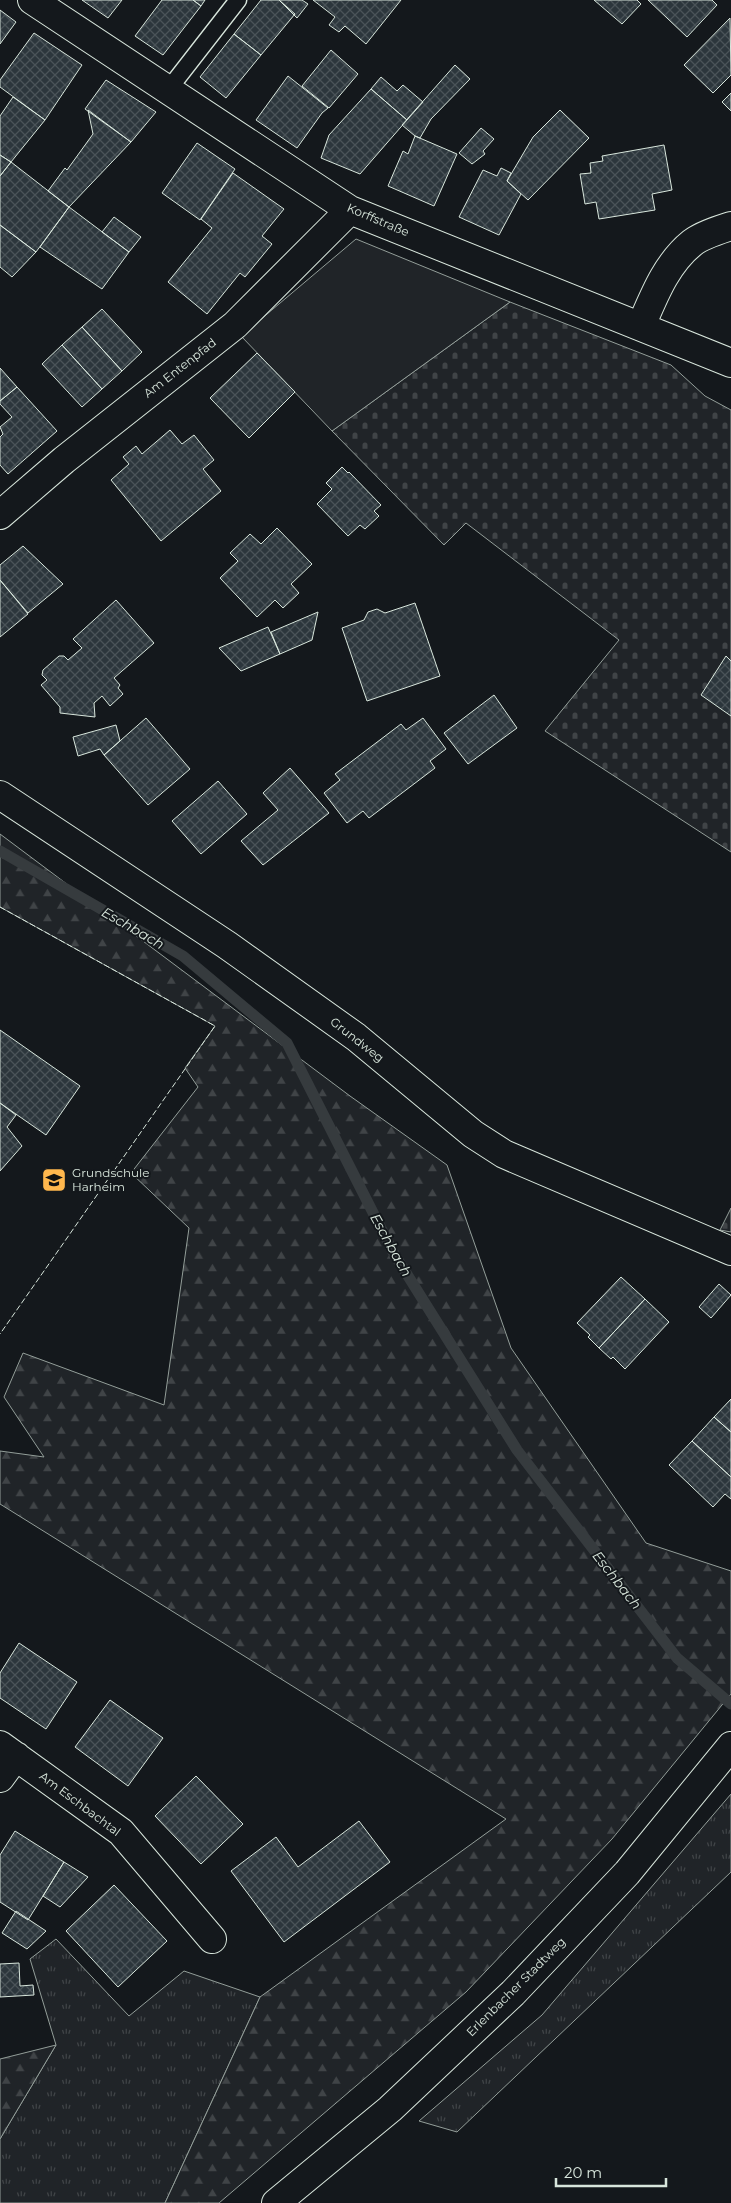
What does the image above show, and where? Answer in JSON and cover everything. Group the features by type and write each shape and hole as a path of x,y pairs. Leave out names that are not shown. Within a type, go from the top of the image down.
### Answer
{"street":[{"name":"Korffstraße","path":"32,0 350,210 731,363"},
{"name":"Am Entenpfad","path":"0,515 64,460 235,325 350,210"},
{"path":"641,326 656,291 672,262 693,242 731,226"},
{"name":"Grundweg","path":"0,795 227,945 356,1037 472,1134 504,1154 731,1251"},
{"name":"Erlenbacher Stadtweg","path":"276,2203 405,2095 513,1993 627,1873 731,1746"},
{"path":"0,1778 8,1750"},
{"name":"Am Eschbachtal","path":"8,1750 121,1832 212,1939"}],"lane":[{"path":"168,90 238,0"}],"green space":[{"path":"356,239 510,302 332,431 241,336"},
{"path":"510,302 671,365 705,396 731,410 731,852 545,731 619,640 466,523 444,545 332,431"},
{"path":"0,834 350,1096 447,1165 511,1348 646,1543 731,1571 731,1694 612,1839 466,1992 219,2203 165,2203 260,1997 506,1819 0,1504 0,1451 44,1457 4,1397 23,1353 164,1405 189,1228 131,1173 198,1087 185,1068 215,1026 0,907"},
{"path":"731,1208 731,1232 720,1230"},
{"path":"731,1794 731,1872 457,2132 419,2121 542,2015"},
{"path":"56,1939 129,2016 184,1971 260,1997 165,2203 0,2203 0,2139 56,2045 30,1959"},
{"path":"56,2045 0,2139 0,2059"}],"building":[{"path":"82,0 122,0 108,18"},
{"path":"162,0 193,0 201,6 163,55 135,36"},
{"path":"193,0 205,0 201,6"},
{"path":"261,0 279,0 295,14 261,55 234,34"},
{"path":"279,0 302,0 308,4 297,18"},
{"path":"313,0 401,0 366,44 345,26 339,32 329,25 335,17"},
{"path":"594,0 637,0 641,4 622,24"},
{"path":"648,0 712,0 717,5 687,37"},
{"path":"0,10 16,22 0,44"},
{"path":"730,18 731,75 713,93 684,65"},
{"path":"34,33 82,65 45,120 0,87 0,80"},
{"path":"234,34 261,55 226,98 200,77"},
{"path":"331,50 358,74 329,108 302,86"},
{"path":"455,65 470,79 431,119 420,138 415,136 402,125"},
{"path":"288,76 328,108 322,113 297,148 256,120"},
{"path":"381,77 397,91 403,85 423,102 407,120 371,89"},
{"path":"106,80 156,112 131,142 85,109"},
{"path":"371,89 407,120 360,174 321,158 329,135"},
{"path":"731,93 731,111 722,102"},
{"path":"13,97 45,120 11,162 0,155 0,116"},
{"path":"88,110 131,142 69,207 48,191 65,168 67,170 93,134"},
{"path":"560,110 589,138 528,200 507,181 533,137"},
{"path":"481,128 494,139 483,151 485,154 472,164 459,153"},
{"path":"415,136 457,154 434,206 388,186 403,151 408,154"},
{"path":"197,143 235,169 200,220 162,193"},
{"path":"664,145 672,190 652,194 655,210 599,219 596,202 585,204 580,174 591,173 590,163 603,161 602,156"},
{"path":"0,155 11,162 0,176"},
{"path":"11,162 69,207 36,252 0,225 0,176"},
{"path":"501,168 511,173 507,181 521,194 499,235 459,217 483,170 497,176"},
{"path":"233,173 284,209 262,236 272,244 245,277 240,273 207,314 168,282 212,228 201,219"},
{"path":"69,207 129,252 102,289 40,247"},
{"path":"114,217 141,237 129,252 102,232"},
{"path":"0,225 36,252 12,277 0,267"},
{"path":"102,309 142,352 122,371 82,327"},
{"path":"82,327 122,371 102,389 62,345"},
{"path":"62,345 102,389 82,407 42,364"},
{"path":"257,353 295,392 249,438 210,398"},
{"path":"0,368 17,387 0,401"},
{"path":"17,387 57,431 8,474 0,465 0,437 3,434 0,427 12,417 0,404 0,401"},
{"path":"170,430 182,444 194,435 214,460 203,469 221,491 161,541 111,480 129,464 123,457 136,446 142,454"},
{"path":"342,467 381,505 374,511 379,516 365,529 360,525 348,536 317,504 332,489 326,483"},
{"path":"277,528 312,564 291,584 299,593 283,608 275,600 257,617 220,578 238,561 230,553 250,534 261,544"},
{"path":"23,546 63,584 28,613 0,580 0,565"},
{"path":"0,580 28,614 0,637"},
{"path":"116,600 154,643 114,678 120,685 118,688 123,694 110,706 102,696 94,703 95,717 60,713 60,707 41,685 47,680 42,675 43,670 59,656 64,656 68,660 82,648 73,639"},
{"path":"415,603 440,676 367,701 342,628 364,620 368,612 377,609 385,613"},
{"path":"318,612 312,640 280,654 271,632"},
{"path":"268,627 280,654 241,671 219,648"},
{"path":"726,656 731,661 731,716 701,695"},
{"path":"494,695 517,728 468,764 444,733"},
{"path":"146,718 190,769 148,805 104,755"},
{"path":"423,718 446,749 430,761 435,768 369,818 363,811 347,823 324,793 340,780 335,774 401,724 406,730"},
{"path":"116,725 120,741 104,755 100,749 78,756 73,737"},
{"path":"290,768 329,813 263,865 241,841 278,810 263,793"},
{"path":"218,781 247,814 201,854 172,821"},
{"path":"0,1030 80,1086 46,1135 0,1103"},
{"path":"0,1103 16,1115 7,1127 22,1146 0,1171"},
{"path":"621,1277 645,1299 599,1348 588,1337 590,1335 577,1323"},
{"path":"719,1284 731,1295 711,1318 699,1307"},
{"path":"645,1299 669,1322 625,1369 613,1357 611,1359 599,1348"},
{"path":"731,1399 731,1432 714,1417"},
{"path":"714,1417 731,1432 731,1477 692,1441"},
{"path":"692,1441 731,1477 731,1499 725,1494 713,1507 669,1465"},
{"path":"19,1643 77,1682 46,1729 0,1698 0,1673"},
{"path":"110,1700 163,1738 128,1786 75,1747"},
{"path":"196,1776 243,1824 201,1864 155,1816"},
{"path":"359,1821 390,1862 284,1942 231,1871 276,1837 298,1867"},
{"path":"15,1831 64,1862 28,1920 0,1902 0,1855"},
{"path":"64,1862 88,1877 60,1907 43,1896"},
{"path":"114,1885 167,1941 118,1987 66,1931"},
{"path":"16,1911 46,1931 27,1949 2,1933"},
{"path":"19,1963 20,1986 33,1985 34,1995 0,1997 0,1964"}],"waterway":[{"name":"Eschbach","path":"0,851 183,956 287,1043 393,1252 517,1450 677,1658 731,1704"}],"fence":[{"path":"0,907 215,1026 0,1334"}],"place":[{"name":"Grundschule Harheim","path":"54,1180"}]}
